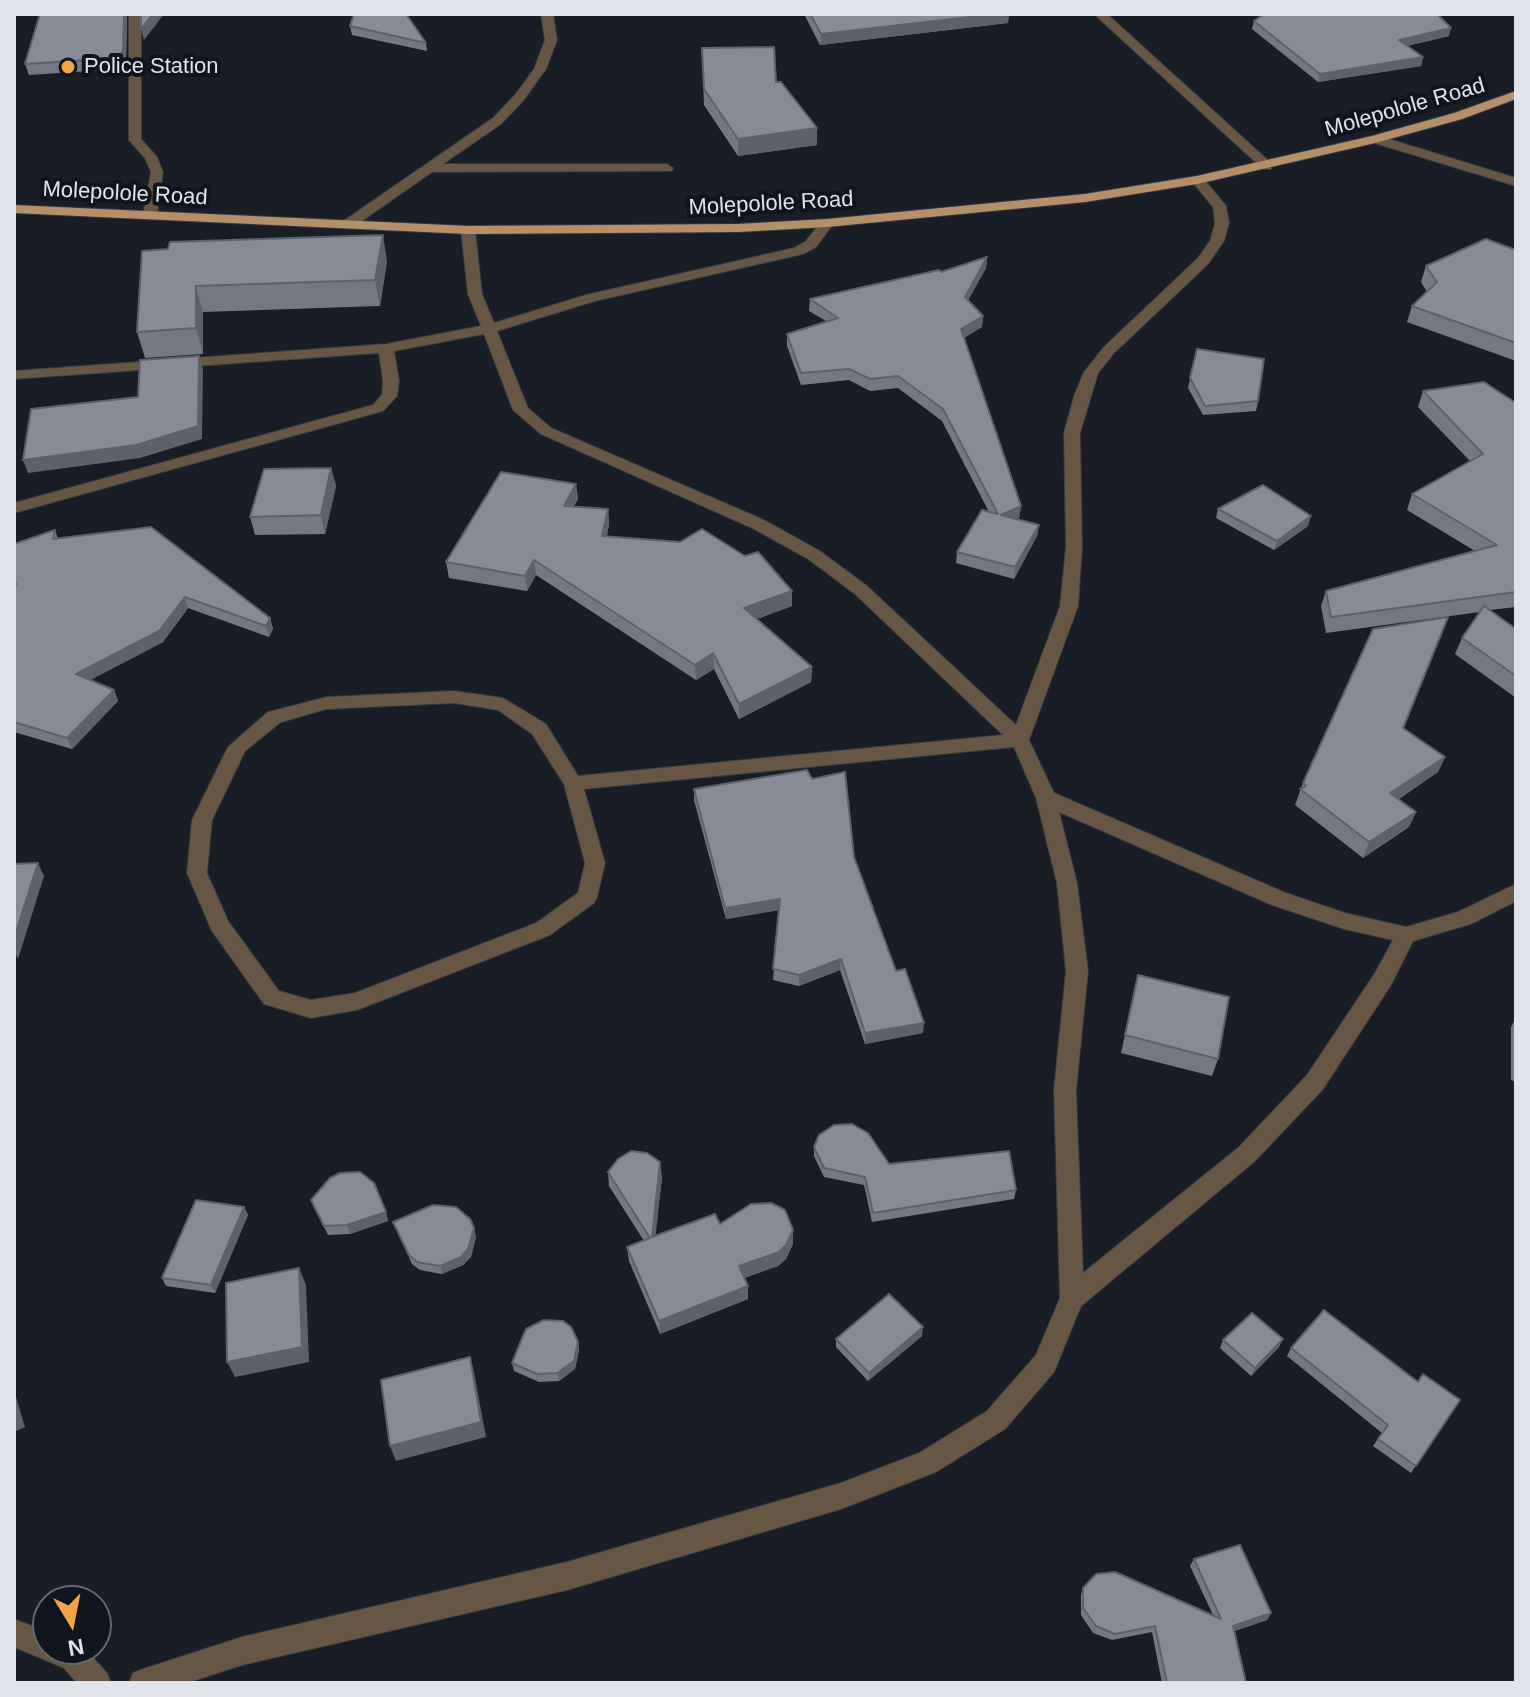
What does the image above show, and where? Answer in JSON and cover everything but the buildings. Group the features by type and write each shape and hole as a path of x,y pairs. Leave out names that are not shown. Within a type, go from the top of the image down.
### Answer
{"main road":[{"name":"Molepolole Road","path":"14,209 468,230 723,228 827,223 1085,198 1197,180 1375,139 1458,116 1516,95"}],"street":[{"path":"135,14 135,140 151,157 157,172 150,215"},
{"path":"347,225 497,121 519,98 540,69 551,40 547,14"},
{"path":"1100,14 1267,166"},
{"path":"1375,139 1516,182"},
{"path":"429,168 667,168"},
{"path":"1020,740 1069,606 1074,547 1072,433 1082,396 1091,372 1109,350 1203,261 1217,241 1222,223 1219,206 1197,180"},
{"path":"14,375 386,348 490,329 618,291 798,251 811,244 827,223"},
{"path":"143,1683 242,1651 567,1576 841,1496 927,1463 996,1420 1045,1363 1072,1298 1065,1090 1077,971 1067,883 1046,798 1020,740 861,590 814,555 758,524 546,431 521,410 475,294 468,230"},
{"path":"14,508 378,408 389,396 391,381 386,348"},
{"path":"454,697 503,704 539,729 573,783 595,863 587,897 543,929 357,1001 311,1009 272,998 219,925 197,873 202,820 237,747 275,717 327,703 454,697"},
{"path":"573,783 1020,740"},
{"path":"1046,798 1279,899 1344,921 1406,935 1464,918 1516,892"},
{"path":"1072,1298 1247,1154 1315,1082 1383,979 1406,935"},
{"path":"80,1665 97,1683"}],"place":[{"name":"Police Station","path":"68,67"}]}
